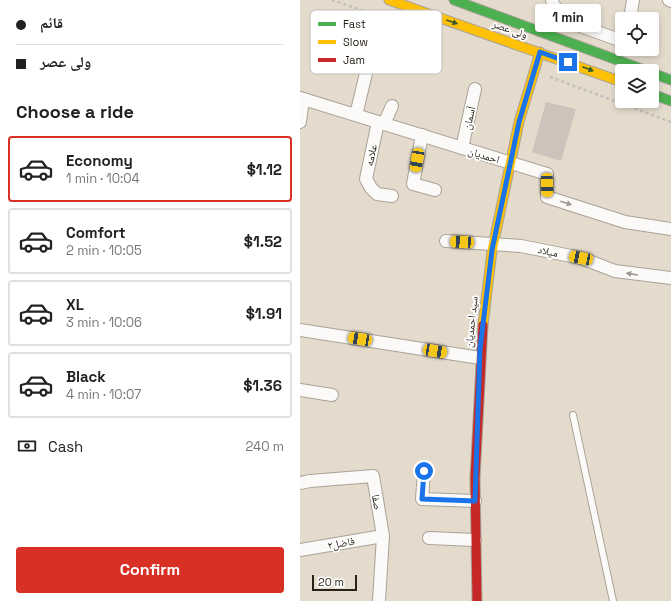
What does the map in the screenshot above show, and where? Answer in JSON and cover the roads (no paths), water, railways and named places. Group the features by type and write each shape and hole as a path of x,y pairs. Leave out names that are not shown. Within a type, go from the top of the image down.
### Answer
{"street":[{"name":"ولی عصر","path":"389,0 418,10"},
{"name":"ولی عصر","path":"454,0 628,64"},
{"path":"552,0 553,4 564,20 615,38"},
{"path":"631,12 633,0"},
{"name":"ولی عصر","path":"442,18 615,79"},
{"name":"سید احمدیان","path":"477,601 475,501 480,358 493,243 519,122 540,52"},
{"path":"620,61 621,56"},
{"path":"356,115 366,74"},
{"path":"659,76 671,80"},
{"name":"آسمان","path":"462,148 475,89"},
{"path":"659,97 671,101"},
{"path":"300,122 301,98"},
{"name":"احمدیان","path":"301,98 547,174 548,197 625,222 671,229"},
{"name":"علامه","path":"392,106 381,123 366,179 371,188 377,194 392,196"},
{"path":"422,135 413,184 435,190"},
{"name":"میلاد","path":"446,241 521,246 581,258 615,271 671,278"},
{"path":"300,330 480,358"},
{"path":"300,390 332,395"},
{"path":"424,471 422,499 475,501"},
{"name":"صفا","path":"300,483 373,476 383,536 379,601"},
{"name":"فاضل۲","path":"300,550 383,536"},
{"path":"428,538 475,540"}],"lane":[{"path":"573,415 613,601"}]}
